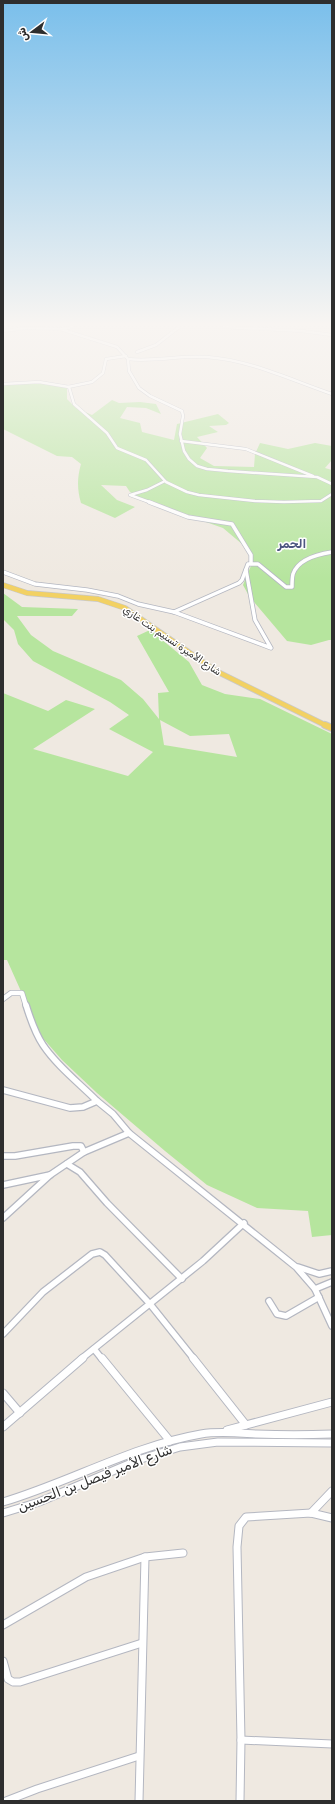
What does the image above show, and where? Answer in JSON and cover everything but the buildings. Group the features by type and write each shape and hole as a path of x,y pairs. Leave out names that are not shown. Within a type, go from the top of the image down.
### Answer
{"main road":[{"name":"شارع الأميرة تسنيم بنت غازي","path":"3,585 27,593 98,599 125,608 191,655 221,674 332,728"}],"street":[{"path":"83,411 107,433 116,447 146,460 165,481 187,492 199,495 255,501 318,501 332,494"},
{"path":"182,411 183,416 180,434 181,442 186,456 192,463 202,468 317,478"},
{"path":"181,442 246,448 332,484"},
{"path":"165,481 147,490 130,495 188,517 232,524 251,555 251,563"},
{"path":"174,612 239,583 242,580 246,566 251,563 258,564 286,587 290,588 292,586 293,574 302,562 319,554 332,552"},
{"path":"3,572 29,583 103,592 118,596 138,604 174,612 272,648 255,620 246,570"},
{"path":"3,999 9,994 15,992 22,993 30,1019 43,1045 57,1062 97,1101 113,1114 129,1132 244,1223 296,1267 315,1289 332,1326"},
{"path":"3,1090 70,1108 83,1107 97,1101"},
{"path":"3,1218 50,1175 84,1152 129,1132"},
{"path":"3,1156 15,1156 73,1146 80,1146 84,1152"},
{"path":"67,1164 74,1167 82,1174 107,1203 182,1279"},
{"path":"3,1184 50,1175"},
{"path":"3,1427 94,1349 182,1279 244,1223"},
{"path":"3,1334 43,1292 96,1252 105,1255 150,1304 246,1425"},
{"path":"296,1267 319,1274 332,1271"},
{"path":"315,1289 332,1282"},
{"path":"269,1301 278,1315 283,1316 319,1297"},
{"path":"94,1349 170,1441"},
{"path":"3,1393 20,1413"},
{"path":"224,1431 332,1402"},
{"name":"شارع الأمير فيصل بن الحسين","path":"3,1502 60,1483 170,1441 202,1433 224,1431 282,1435 332,1434"},
{"name":"شارع الأمير فيصل بن الحسين","path":"3,1513 39,1502 135,1462 180,1447 218,1442 332,1443"},
{"path":"311,1513 332,1491"},
{"path":"240,1801 241,1740 237,1547 239,1527 241,1522 246,1517 311,1513 332,1518"},
{"path":"3,1625 77,1581 144,1557 183,1553"},
{"path":"139,1801 144,1557"},
{"path":"3,1661 8,1679 13,1682 20,1682 142,1643"},
{"path":"241,1740 332,1744"},
{"path":"6,1801 37,1789 139,1756"}],"green space":[{"path":"3,411 83,411 92,415 97,411 124,411 120,418 140,423 142,432 174,440 177,424 218,414 229,423 226,425 209,426 218,432 197,437 207,448 200,458 214,466 254,467 255,454 260,443 288,449 315,443 332,446 332,460 325,468 332,470 332,640 311,645 287,641 249,596 243,585 253,561 242,544 223,528 143,500 130,492 126,486 101,485 117,500 135,507 115,518 81,503 78,484 81,464 72,457 57,456 3,429"},
{"path":"3,593 22,607 78,609 72,616 17,616 31,635 53,651 121,680 143,699 159,719 158,693 169,692 137,636 150,630 189,662 202,685 225,694 260,699 332,734 332,1235 312,1237 308,1211 257,1208 207,1185 97,1093 62,1060 41,1036 7,960 3,960 3,693 48,711 66,700 95,709 33,749 128,776 153,752 109,729 129,715 110,702 33,661 18,644 14,630 3,619","holes":["160,720 190,736 229,734 237,757 164,745"]}],"district":[{"name":"الحمر","path":"292,544"}]}
